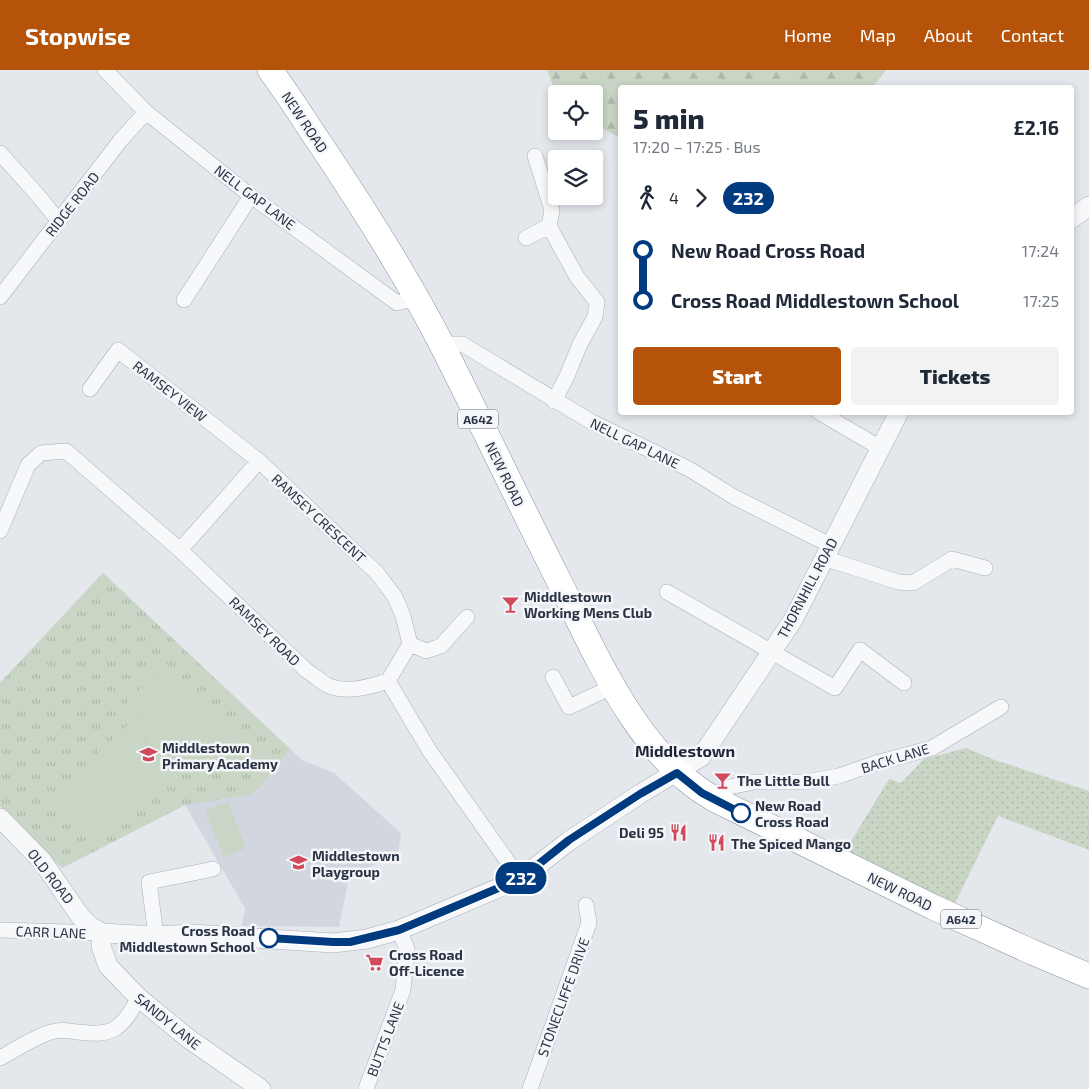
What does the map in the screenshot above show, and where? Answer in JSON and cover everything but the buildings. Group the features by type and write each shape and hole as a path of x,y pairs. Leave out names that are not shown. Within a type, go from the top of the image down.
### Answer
{"highway":[{"name":"NEW ROAD","path":"272,71 359,202 416,298 614,686 637,725 677,773 708,796 933,907 1089,976"}],"street":[{"name":"NELL GAP LANE","path":"105,70 146,112 251,196 397,303 416,298"},
{"name":"RIDGE ROAD","path":"3,286 120,141 146,112"},
{"path":"0,153 58,220"},
{"path":"535,156 552,210 549,226 577,277 597,302 595,318 580,344 554,401"},
{"path":"184,300 251,196"},
{"path":"1074,217 1089,206"},
{"path":"526,238 549,226"},
{"name":"NELL GAP LANE","path":"441,344 462,344 554,401 590,421 689,469 734,498 827,552 898,582 913,583 952,559 985,568"},
{"name":"RAMSEY VIEW","path":"90,389 118,350 259,461"},
{"path":"824,415 882,449"},
{"name":"THORNHILL ROAD","path":"102,934 156,936 192,934 333,942 367,939 399,930 520,879 569,840 640,794 701,758 793,620 882,449 898,415"},
{"name":"RAMSEY ROAD","path":"0,531 28,465 42,452 66,451 180,550 307,671 327,685 349,690 388,681"},
{"path":"180,550 259,461"},
{"name":"RAMSEY CRESCENT","path":"259,461 377,572 395,597 403,616 410,644"},
{"path":"668,592 835,688 860,650 904,683"},
{"path":"467,617 441,646 426,651 410,644 388,681 429,750 520,879"},
{"path":"553,677 569,707 614,686"},
{"name":"BACK LANE","path":"708,796 729,787 754,782 806,782 839,776 876,763 932,748 1001,707"},
{"name":"OLD ROAD","path":"0,818 42,861 80,916 102,934"},
{"path":"156,936 149,882 213,869"},
{"name":"STONECLIFFE DRIVE","path":"530,1089 589,923 586,905"},
{"name":"CARR LANE","path":"0,930 102,934"},
{"name":"BUTTS LANE","path":"366,1089 403,990 407,949 399,930"},
{"name":"SANDY LANE","path":"102,934 101,946 108,966 139,998 189,1039 261,1089"},
{"path":"0,1058 52,1032 63,1030 97,1035 106,1033 118,1027 139,998"}],"shaded area":[{"name":"Middlestown Primary Academy","path":"103,573 302,760 334,773 401,833 398,853 349,877 339,927 242,926 245,908 185,805 62,868 0,806 0,683"}],"green space":[{"path":"547,70 886,70 875,85 618,85 618,137 603,129 603,85 553,85"},
{"name":"Middlestown Primary Academy","path":"103,573 290,749 253,794 185,805 62,868 0,806 0,683"},
{"path":"161,667 238,739 203,776 126,704"},
{"path":"130,723 173,768 95,840 53,794"},
{"path":"966,748 992,759 1089,791 1089,850 998,816 955,903 845,851 889,779 901,783 924,759"},
{"path":"228,802 246,848 224,857 205,811"}],"bus line":[{"name":"232","path":"269,938 350,942 399,930 520,879 569,840 640,794 677,773 702,793 741,813"}],"place":[{"name":"Middlestown Working Mens Club","path":"510,604"},
{"name":"Middlestown Primary Academy","path":"148,755"},
{"name":"The Little Bull","path":"723,780"},
{"name":"New Road Cross Road","path":"741,813"},
{"name":"Deli 95","path":"678,832"},
{"name":"The Spiced Mango","path":"717,843"},
{"name":"Middlestown Playgroup","path":"298,863"},
{"name":"Cross Road Middlestown School","path":"269,938"},
{"name":"Cross Road Off-Licence","path":"375,962"}],"district":[{"name":"Middlestown","path":"685,750"}]}
